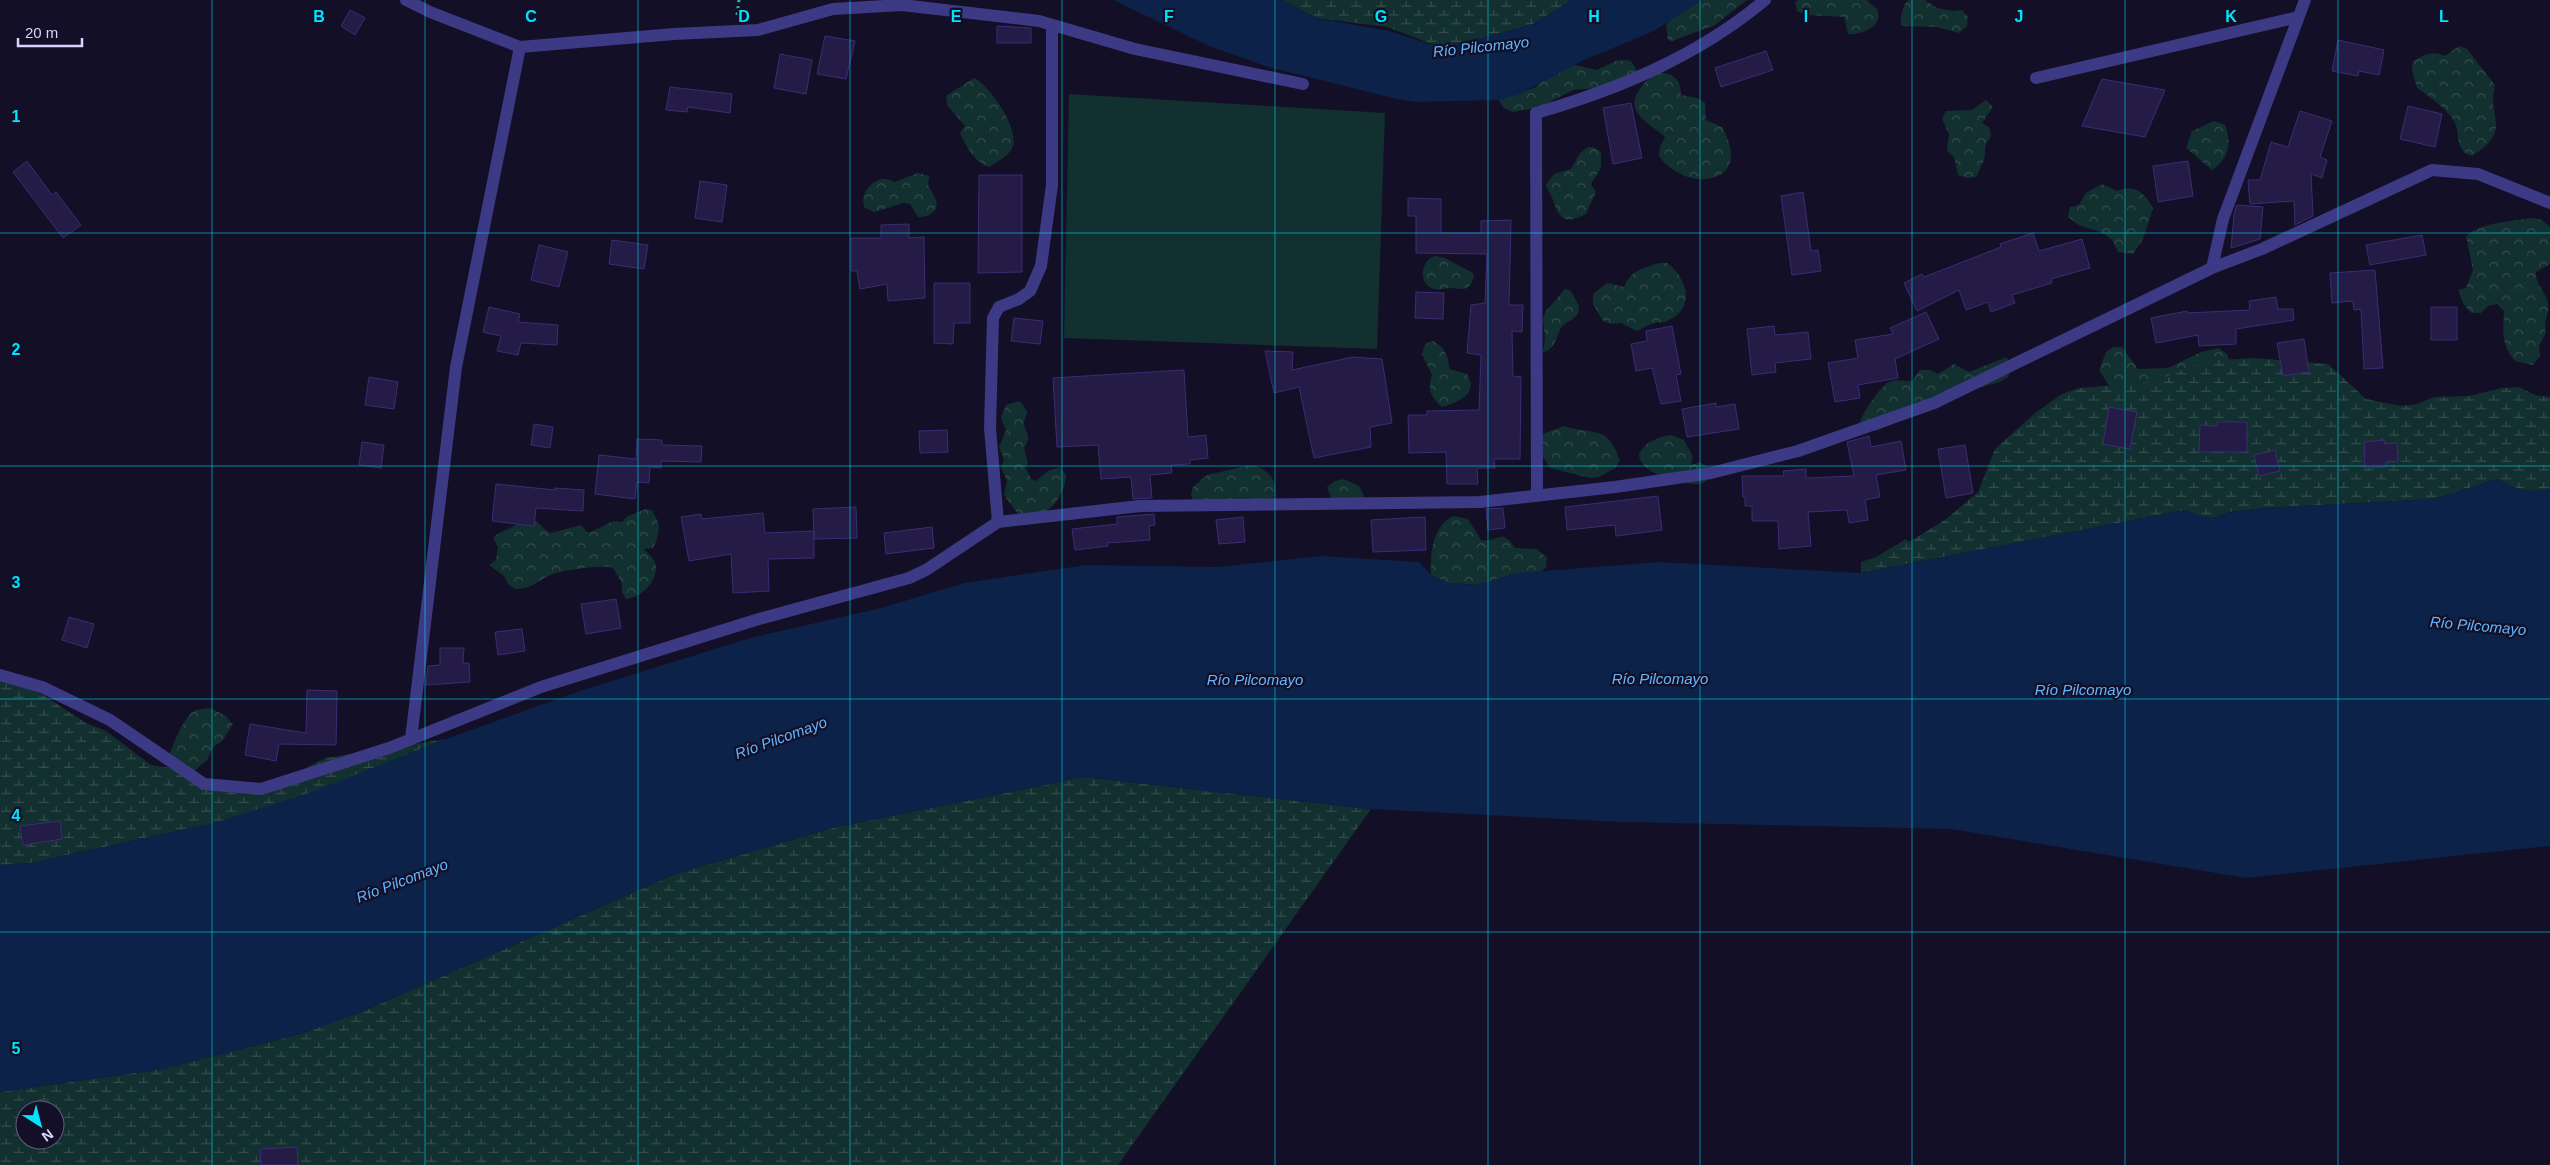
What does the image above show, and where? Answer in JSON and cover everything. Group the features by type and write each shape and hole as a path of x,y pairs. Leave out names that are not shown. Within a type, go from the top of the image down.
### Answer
{"street":[{"path":"406,0 430,12 520,47 674,34 758,30 833,9 902,5 1039,21 1135,48 1303,84"},
{"path":"1537,496 1536,113 1584,99 1640,78 1690,52 1750,13 1765,0"},
{"path":"2212,268 2223,220 2305,0"},
{"path":"2036,78 2298,17"},
{"path":"998,522 990,428 994,318 999,307 1020,299 1030,291 1041,266 1052,185 1052,25"},
{"path":"411,739 456,367 520,47"},
{"path":"0,674 42,687 110,720 204,784 261,789 411,739 541,687 759,619 909,578 926,570 998,522 1140,506 1480,502 1711,473 1798,451 1934,403 2212,268 2262,249 2432,170 2478,174 2550,203"}],"green space":[{"path":"1282,0 1572,0 1533,24 1439,47 1387,27 1316,18"},
{"path":"1684,0 1747,0 1715,25 1672,41 1668,40 1666,25"},
{"path":"1799,0 1867,0 1876,8 1878,20 1871,28 1865,31 1848,34 1844,17 1806,15 1797,11 1795,2"},
{"path":"1909,0 1925,0 1937,8 1953,11 1962,10 1968,17 1967,26 1959,33 1937,27 1901,26 1902,12"},
{"path":"2459,46 2467,49 2495,85 2493,97 2495,131 2485,147 2472,156 2462,150 2455,123 2448,113 2417,88 2412,70 2413,61 2432,53 2445,56"},
{"path":"1628,60 1632,62 1639,75 1637,83 1613,94 1599,88 1573,90 1540,107 1513,112 1504,108 1498,99 1534,88 1562,67 1572,64 1596,70 1616,61"},
{"path":"1659,73 1669,74 1676,78 1680,85 1681,95 1698,98 1705,103 1706,120 1722,127 1730,147 1730,162 1724,172 1713,178 1699,179 1685,176 1671,168 1659,156 1660,147 1665,137 1638,114 1635,108 1635,101 1637,94 1644,84"},
{"path":"974,78 981,82 996,99 1013,133 1014,142 1009,153 989,167 979,162 968,148 960,133 965,126 947,105 946,96"},
{"path":"1069,94 1385,113 1377,349 1064,338"},
{"path":"1986,100 1993,107 1982,123 1989,127 1991,136 1986,144 1984,160 1976,177 1967,178 1958,175 1954,157 1947,151 1949,134 1942,119 1946,111 1972,110"},
{"path":"2214,121 2225,125 2228,150 2218,166 2212,170 2186,148 2192,131"},
{"path":"1588,147 1593,147 1601,152 1601,168 1591,184 1596,192 1586,214 1573,219 1564,218 1558,212 1546,185 1554,174 1571,169 1580,153"},
{"path":"918,173 929,176 928,185 937,202 931,214 918,217 910,204 904,203 874,212 865,208 863,202 866,190 876,181 888,179 894,182"},
{"path":"2102,184 2117,191 2129,188 2134,189 2143,194 2153,208 2143,239 2133,254 2118,252 2110,238 2105,234 2078,225 2068,216 2070,207 2079,205 2086,193"},
{"path":"2534,218 2542,220 2550,227 2550,264 2536,272 2537,281 2546,296 2548,309 2545,325 2546,333 2539,346 2540,356 2533,365 2515,361 2510,355 2503,331 2504,311 2497,304 2488,306 2481,313 2471,313 2463,303 2458,290 2466,288 2473,270 2466,236 2489,225"},
{"path":"1435,256 1445,258 1473,273 1474,277 1470,285 1462,289 1438,290 1429,287 1423,278 1423,272 1426,262"},
{"path":"1659,263 1667,263 1674,269 1684,285 1685,301 1682,309 1676,316 1665,322 1648,325 1637,331 1621,323 1612,324 1603,321 1593,304 1593,294 1607,283 1624,287 1634,274"},
{"path":"1565,289 1570,290 1578,303 1577,315 1561,328 1550,349 1543,352 1545,339 1543,319 1546,311"},
{"path":"1433,341 1445,352 1449,369 1467,374 1471,383 1465,396 1457,402 1442,407 1431,393 1432,375 1422,354 1425,344"},
{"path":"2113,347 2122,347 2138,369 2168,368 2201,352 2219,348 2227,354 2230,363 2221,379 2109,386 2099,370 2106,352"},
{"path":"2007,357 2012,369 2008,377 2000,382 1974,389 1876,431 1860,423 1872,401 1889,382 1895,380 1912,381 1920,370 1930,370 1938,374 1954,364 1969,372"},
{"path":"2255,358 2328,364 2366,399 2401,406 2417,404 2434,397 2469,396 2502,388 2519,387 2535,395 2550,397 2550,489 2522,490 2497,479 2434,499 2264,508 2230,512 2213,518 2196,515 2185,510 1861,573 1861,562 1876,557 1906,539 1909,542 1945,520 1978,492 1995,449 2035,413 2062,394 2079,388 2154,382 2186,368 2220,360"},
{"path":"1020,401 1027,411 1024,424 1028,441 1024,447 1028,464 1025,467 1032,480 1036,481 1048,471 1060,467 1066,475 1062,491 1056,502 1043,512 1018,514 1004,495 1007,481 1001,467 1004,459 999,447 1006,430 1001,418 1006,405"},
{"path":"1564,426 1598,433 1610,440 1620,460 1615,468 1599,477 1590,478 1550,468 1540,452 1540,435"},
{"path":"1671,435 1684,440 1693,457 1691,465 1700,462 1707,467 1710,475 1706,481 1695,484 1675,481 1655,473 1641,461 1639,454 1645,446 1657,438"},
{"path":"1251,465 1263,470 1272,478 1275,496 1272,502 1193,500 1191,495 1193,487 1207,475"},
{"path":"1344,479 1359,486 1365,498 1332,500 1327,487 1335,481"},
{"path":"646,509 651,510 655,515 659,529 653,548 644,549 654,561 656,572 647,588 632,598 626,599 622,592 622,583 613,568 592,567 564,571 546,577 530,586 515,589 508,584 504,576 489,565 496,560 498,547 493,538 518,523 521,519 536,521 551,533 581,525 587,532 591,532 613,521 622,522 628,516"},
{"path":"1453,516 1468,519 1481,540 1487,541 1502,537 1506,538 1515,548 1537,549 1547,558 1546,568 1538,573 1517,573 1481,585 1448,583 1431,575 1431,558 1434,542 1441,527"},
{"path":"0,677 23,682 86,723 106,731 151,765 190,771 206,779 280,786 309,766 326,758 446,739 312,793 218,822 31,863 0,865"},
{"path":"210,708 226,716 233,725 222,741 213,747 207,760 194,771 169,757 179,732 190,714 196,710"},
{"path":"1084,777 1371,809 1118,1165 0,1165 0,1092 162,1069 300,1034 361,1012 675,874 836,827"}],"water":[{"path":"1113,0 1282,0 1316,18 1389,31 1439,47 1533,24 1572,0 1702,0 1654,31 1582,61 1520,94 1499,100 1416,102 1268,67 1209,46"},
{"name":"Río Pilcomayo","path":"2497,479 2523,490 2550,489 2550,846 2246,878 1951,829 1621,822 1371,809 1084,777 836,827 675,874 361,1012 300,1034 162,1069 0,1092 0,865 31,863 218,822 312,792 446,739 580,691 750,638 881,608 964,583 1086,565 1218,567 1321,556 1419,562 1431,575 1448,583 1476,585 1517,573 1659,562 1861,573 2185,510 2196,515 2213,518 2230,512 2264,508 2434,499"}],"building":[{"path":"350,10 365,18 355,35 341,26"},
{"path":"997,26 1031,28 1031,43 997,43"},
{"path":"825,36 855,41 846,79 817,74"},
{"path":"2338,40 2384,50 2379,75 2359,71 2358,76 2332,71"},
{"path":"1766,51 1773,70 1721,87 1715,68"},
{"path":"780,54 812,60 806,94 774,88"},
{"path":"2102,79 2165,90 2145,137 2082,126"},
{"path":"670,87 732,94 730,113 688,107 687,112 666,110"},
{"path":"1631,103 1642,158 1613,164 1603,108"},
{"path":"2408,106 2442,114 2435,147 2400,139"},
{"path":"2300,111 2332,121 2320,157 2327,160 2322,178 2311,174 2313,216 2295,225 2294,201 2250,204 2248,180 2260,180 2271,142 2288,147"},
{"path":"27,161 52,195 56,192 81,225 63,238 13,172"},
{"path":"2188,161 2193,196 2158,202 2153,166"},
{"path":"979,175 1022,175 1022,272 978,273"},
{"path":"700,181 727,185 722,222 695,218"},
{"path":"1803,192 1811,251 1818,250 1821,271 1792,275 1781,196"},
{"path":"1408,198 1441,199 1441,233 1481,233 1481,221 1511,220 1509,305 1523,305 1522,332 1512,331 1513,376 1521,377 1520,459 1494,459 1495,468 1477,468 1478,484 1447,484 1446,452 1409,453 1408,415 1427,415 1427,411 1479,410 1481,355 1467,353 1471,305 1485,303 1487,254 1416,253 1416,216 1408,216"},
{"path":"2237,205 2263,207 2260,239 2231,248 2234,214"},
{"path":"909,224 909,238 924,237 925,298 888,301 887,284 860,289 857,271 851,271 851,238 881,238 881,225"},
{"path":"2033,233 2039,251 2082,239 2090,268 2051,279 2052,283 2012,295 2015,303 1991,312 1988,302 1966,310 1959,290 1917,311 1904,283 1922,274 1924,277 2001,247 2000,244"},
{"path":"2422,235 2426,255 2370,265 2366,245"},
{"path":"612,240 648,245 644,269 609,264"},
{"path":"539,245 568,252 559,287 531,280"},
{"path":"2375,270 2383,368 2364,369 2361,309 2354,310 2353,301 2332,303 2330,273"},
{"path":"934,283 970,283 970,323 954,323 953,344 934,343"},
{"path":"1416,292 1444,293 1443,319 1415,318"},
{"path":"2276,297 2278,309 2293,309 2294,320 2236,329 2236,344 2199,346 2198,335 2156,343 2151,318 2187,311 2187,313 2250,310 2249,301"},
{"path":"489,307 520,314 518,322 558,325 557,345 521,343 518,355 497,351 501,336 483,332"},
{"path":"2431,307 2457,307 2457,340 2431,340"},
{"path":"1926,312 1939,339 1895,359 1898,378 1858,385 1860,398 1835,402 1828,363 1858,358 1855,340 1893,334 1890,328"},
{"path":"1014,318 1043,321 1040,344 1011,341"},
{"path":"1672,326 1681,374 1676,375 1681,401 1661,404 1652,368 1636,371 1631,344 1647,341 1646,331"},
{"path":"1774,326 1775,335 1808,332 1811,359 1775,363 1776,372 1752,375 1747,329"},
{"path":"2304,339 2309,372 2283,376 2277,343"},
{"path":"1265,351 1293,352 1292,370 1353,357 1382,359 1392,423 1370,427 1371,447 1314,458 1299,387 1274,393"},
{"path":"1184,370 1188,437 1206,435 1208,458 1190,460 1190,464 1171,465 1172,473 1150,475 1152,498 1133,499 1131,477 1101,479 1098,445 1057,447 1053,378"},
{"path":"369,377 398,382 394,409 365,405"},
{"path":"1716,403 1716,407 1735,404 1739,429 1687,437 1682,409"},
{"path":"2109,407 2137,412 2130,449 2103,444"},
{"path":"2217,422 2247,422 2247,452 2199,452 2200,425 2217,426"},
{"path":"534,424 553,427 550,448 531,445"},
{"path":"947,430 948,452 920,453 919,431"},
{"path":"1869,436 1871,447 1901,441 1906,470 1876,475 1880,497 1865,500 1868,520 1849,523 1847,510 1808,512 1811,546 1779,549 1778,521 1752,521 1752,506 1745,506 1745,497 1743,497 1742,476 1784,476 1783,471 1806,469 1806,478 1854,476 1847,442"},
{"path":"637,439 662,440 662,445 702,446 701,462 661,461 661,468 650,467 649,483 637,482 635,499 595,494 599,455 636,459"},
{"path":"2384,440 2385,444 2397,443 2398,461 2386,462 2386,467 2365,468 2364,442"},
{"path":"362,442 384,445 381,468 359,465"},
{"path":"1965,445 1973,493 1946,498 1938,449"},
{"path":"2275,450 2280,471 2259,476 2254,455"},
{"path":"496,484 555,490 555,488 584,490 583,511 536,508 534,526 492,521"},
{"path":"1658,496 1662,530 1616,536 1615,525 1567,530 1565,507"},
{"path":"856,507 857,538 814,539 813,509"},
{"path":"1503,508 1505,528 1488,530 1486,509"},
{"path":"763,513 765,533 814,531 814,558 768,559 769,591 733,593 731,554 689,561 681,517 701,514 702,519"},
{"path":"1154,514 1155,525 1149,526 1150,540 1107,543 1108,546 1075,550 1072,529 1117,524 1117,517"},
{"path":"1243,517 1245,542 1219,544 1216,520"},
{"path":"1425,517 1426,550 1373,552 1371,520"},
{"path":"932,527 934,548 886,554 884,533"},
{"path":"616,599 621,628 586,634 581,604"},
{"path":"69,617 94,624 87,648 62,640"},
{"path":"522,629 525,651 498,655 495,632"},
{"path":"440,648 464,648 463,663 469,663 470,682 426,685 428,666 440,665"},
{"path":"307,690 337,691 336,745 279,744 276,761 245,755 250,724 306,733"},
{"path":"60,821 62,839 23,845 20,826"},
{"path":"297,1147 298,1165 261,1165 260,1149"}]}
